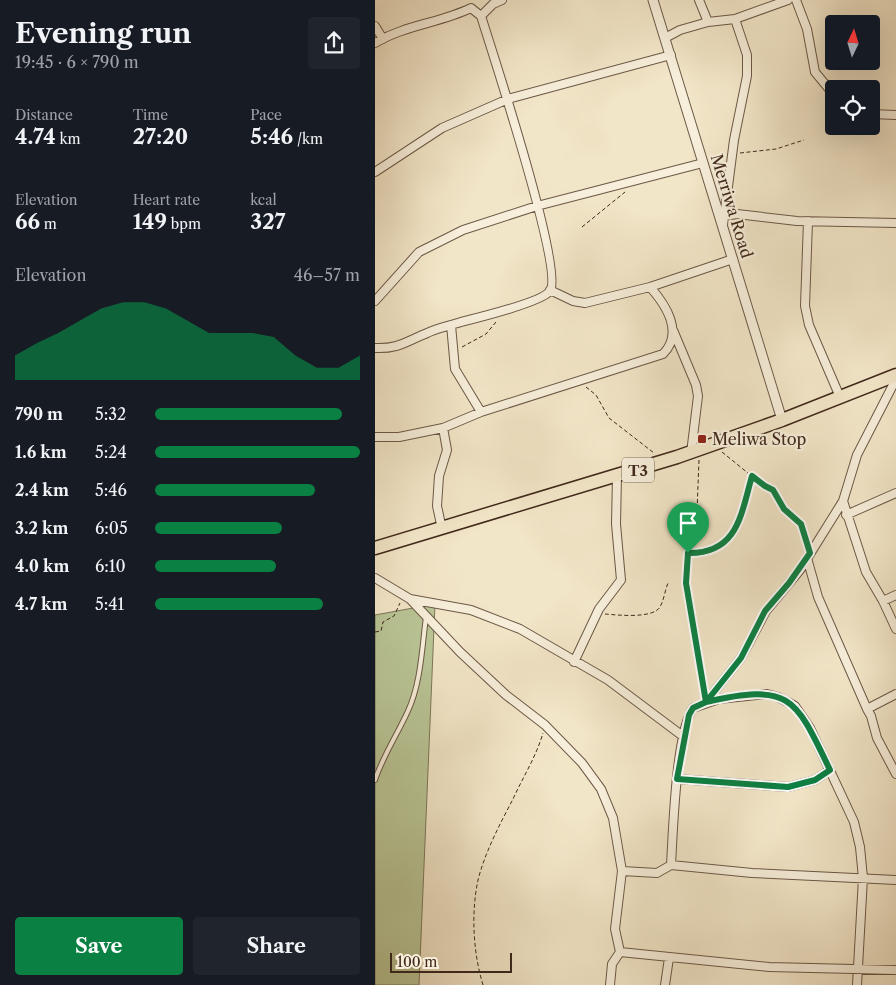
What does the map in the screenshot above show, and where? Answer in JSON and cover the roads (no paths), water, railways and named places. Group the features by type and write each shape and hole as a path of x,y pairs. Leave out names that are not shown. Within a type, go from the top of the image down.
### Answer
{"highway":[{"name":"T3","path":"375,548 695,451 782,420 896,374"}],"street":[{"path":"375,348 391,349 425,334 504,310 545,295 550,290 553,273 508,99 481,16 465,0"},
{"path":"481,16 493,4 502,0"},
{"name":"Merriwa Road","path":"653,0 782,420"},
{"path":"699,0 708,22"},
{"path":"665,38 680,30 708,22 735,18 788,0"},
{"path":"797,0 807,29 815,72 825,84"},
{"path":"375,43 403,29 458,14 471,8"},
{"path":"723,226 732,153 747,76 747,55 735,18"},
{"path":"375,26 383,38"},
{"path":"375,172 442,128 508,99 671,55"},
{"path":"880,114 896,115"},
{"path":"375,301 410,260 425,248 463,230 537,206 637,182 703,163"},
{"path":"724,216 737,214 808,221 896,223"},
{"path":"808,221 805,306 809,324 840,397"},
{"path":"550,290 573,301 585,303 650,287 733,259"},
{"path":"650,287 668,311 673,329 696,385 698,396 695,451"},
{"path":"451,325 452,351 458,377 481,412"},
{"path":"375,437 399,437 443,428 481,412 663,354 669,348 673,329"},
{"path":"706,702 741,658 765,611 809,555 843,501 857,455 896,379"},
{"path":"442,529 437,506 439,476 447,450 443,428"},
{"path":"575,662 597,614 621,580 615,524 618,498 617,476"},
{"path":"846,515 896,493"},
{"path":"843,501 866,572 883,601 896,629"},
{"path":"809,555 818,597 871,716 877,738 896,774"},
{"path":"375,578 410,599 460,652 506,695 545,725 582,763 601,789 613,818 622,871 615,929 620,952 612,964 610,985"},
{"path":"883,601 896,595"},
{"path":"410,599 487,614 520,630 613,684 684,737"},
{"path":"671,865 677,779 684,737 691,711 696,706 706,702 762,694 785,700 795,706 802,715 830,770 854,822 860,847 863,878 856,968 857,985"},
{"path":"867,709 896,694"},
{"path":"677,779 788,787 815,780 830,770"},
{"path":"622,871 657,873 671,865 752,873 896,880"},
{"path":"620,952 769,967 896,970"},
{"path":"665,985 669,958"}],"lane":[{"path":"375,780 380,764 408,711 414,692 426,615"}],"place":[{"name":"Meliwa Stop","path":"702,439"}]}
